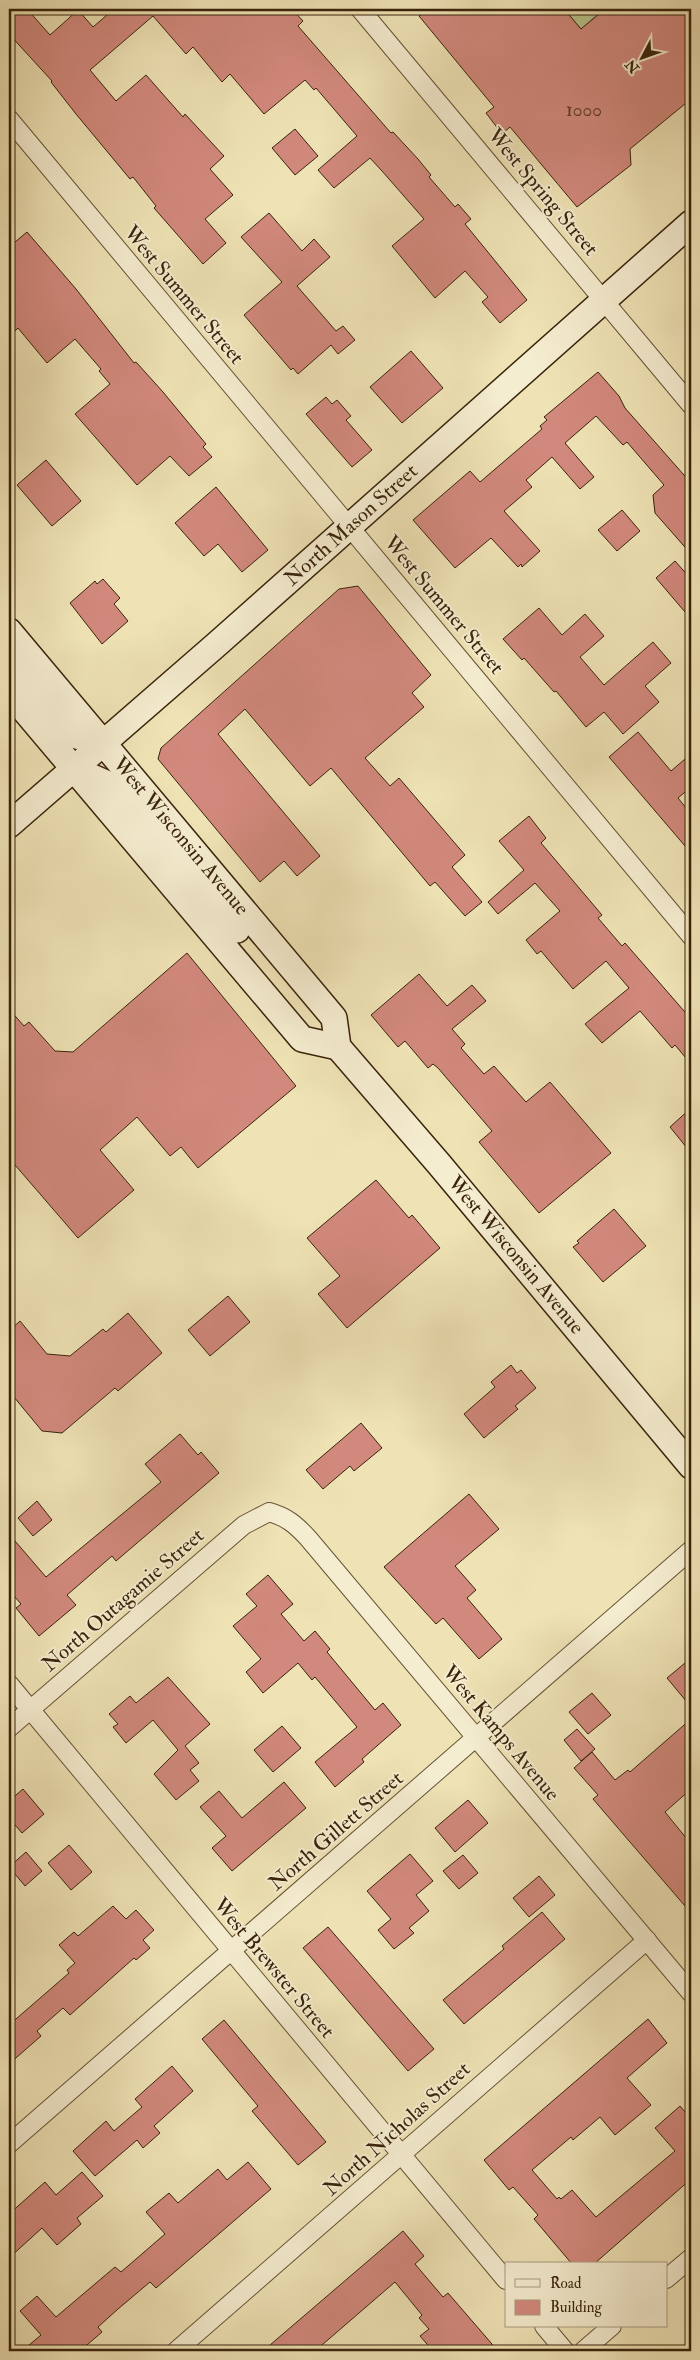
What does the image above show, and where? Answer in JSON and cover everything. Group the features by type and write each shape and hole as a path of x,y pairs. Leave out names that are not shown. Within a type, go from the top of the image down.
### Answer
{"main road":[{"name":"North Mason Street","path":"9,825 691,223"},
{"name":"West Wisconsin Avenue","path":"9,631 334,1018 338,1048 439,1164 691,1466"},
{"path":"9,664 72,734 103,743"},
{"name":"West Wisconsin Avenue","path":"9,692 302,1039 338,1048"},
{"path":"74,769 108,784 118,792 251,946 301,980"}],"street":[{"name":"West Spring Street","path":"360,9 691,405"},
{"name":"West Summer Street","path":"9,119 691,936"},
{"name":"North Outagamie Street","path":"9,1728 244,1525 269,1512"},
{"name":"West Kamps Avenue","path":"269,1512 290,1519 299,1528 691,1993"},
{"name":"North Gillett Street","path":"9,2144 691,1550"},
{"name":"West Brewster Street","path":"9,1684 230,1952 505,2279"},
{"name":"North Nicholas Street","path":"176,2351 403,2156 529,2042 647,1940"},
{"path":"668,2277 691,2258"},
{"path":"546,2328 565,2351"},
{"path":"582,2351 610,2328"}],"green space":[{"path":"564,9 610,9 609,14 599,13 581,29"}],"building":[{"path":"9,9 27,9 50,35 78,10 93,27 114,9 292,9 303,21 298,26 391,133 393,132 418,159 431,175 429,177 455,207 458,204 471,219 465,224 527,300 500,323 482,302 488,297 465,271 435,298 392,246 424,219 382,171 370,158 334,188 318,170 357,136 316,88 314,90 305,80 264,114 230,74 222,82 193,47 186,54 153,16 90,70 116,101 146,75 183,117 185,114 224,156 210,169 233,195 205,219 226,243 203,264 154,208 156,206 133,177 130,179 76,114 52,81 9,34"},
{"path":"428,9 564,9 581,29 605,9 691,9 691,99 630,149 631,165 577,207 510,127 502,134 486,113 494,107 419,16"},
{"path":"295,129 318,156 295,175 272,148"},
{"path":"269,213 302,251 314,239 330,257 297,286 336,331 343,326 355,340 338,354 331,345 298,374 293,368 291,370 244,315 282,282 241,237"},
{"path":"27,232 76,289 134,363 136,362 163,392 206,444 203,447 212,457 189,476 170,456 137,485 75,414 110,384 99,371 101,369 75,339 47,363 18,328 9,337 9,247"},
{"path":"411,351 443,388 402,423 370,387"},
{"path":"598,372 619,396 625,408 691,483 691,554 655,513 653,495 664,485 627,442 623,445 596,416 565,443 594,477 580,489 552,457 526,480 532,487 504,511 540,551 522,567 521,564 518,567 491,538 455,568 413,520 470,471 480,482 542,429 540,426 547,420 544,417"},
{"path":"326,397 332,404 337,400 351,416 346,420 372,450 352,467 306,414"},
{"path":"46,460 81,501 52,526 17,485"},
{"path":"216,487 268,550 242,572 218,544 204,556 175,523"},
{"path":"622,510 640,531 617,551 598,530"},
{"path":"675,561 691,579 691,619 656,578"},
{"path":"103,579 120,598 114,604 128,621 102,644 70,603 95,581 97,584"},
{"path":"358,586 431,675 412,693 424,707 365,758 390,786 399,778 465,855 452,867 482,902 465,916 435,882 430,886 331,768 310,786 245,709 218,734 320,856 297,876 284,861 260,882 158,759 161,748 339,589"},
{"path":"539,608 562,635 585,614 604,636 580,657 604,685 653,642 671,663 645,686 659,702 623,734 604,712 586,727 556,691 554,692 524,658 522,660 503,639"},
{"path":"638,732 671,771 691,754 691,787 678,798 691,814 691,853 609,757"},
{"path":"529,816 546,838 541,843 602,915 598,918 622,946 625,943 691,1019 691,1064 675,1045 672,1048 640,1011 602,1043 585,1024 629,988 606,961 573,989 541,951 537,954 526,940 560,911 535,883 498,914 488,902 524,870 499,841"},
{"path":"187,953 296,1086 198,1168 181,1147 170,1156 137,1117 100,1150 134,1190 78,1238 9,1158 9,1009 24,1026 29,1022 55,1051 73,1052"},
{"path":"419,974 447,1006 472,985 486,1001 452,1029 465,1044 461,1048 484,1074 494,1066 526,1102 550,1082 611,1153 539,1213 479,1142 492,1131 438,1068 433,1064 428,1068 405,1041 398,1047 371,1015"},
{"path":"691,1108 691,1153 670,1127"},
{"path":"376,1180 409,1218 412,1215 440,1248 347,1328 318,1294 340,1276 307,1238"},
{"path":"614,1209 646,1246 603,1282 573,1247 579,1243 577,1241"},
{"path":"228,1296 250,1322 210,1356 188,1330"},
{"path":"128,1313 162,1353 118,1391 115,1388 62,1433 42,1431 9,1391 9,1331 20,1321 47,1354 70,1356 103,1329 106,1332"},
{"path":"511,1365 517,1373 521,1370 536,1388 515,1406 518,1409 484,1438 464,1414 495,1387 491,1382"},
{"path":"361,1423 382,1448 354,1471 350,1466 323,1489 306,1470"},
{"path":"180,1434 198,1455 201,1452 219,1473 116,1561 112,1556 67,1595 76,1605 39,1636 16,1608 21,1604 9,1590 9,1534 46,1577 161,1482 145,1464"},
{"path":"469,1494 499,1529 455,1566 476,1590 467,1598 502,1639 479,1659 443,1618 436,1624 384,1567"},
{"path":"37,1501 52,1520 33,1536 18,1518"},
{"path":"268,1575 293,1604 281,1614 304,1641 315,1631 330,1649 327,1652 375,1710 383,1703 401,1725 362,1759 364,1762 335,1787 315,1762 357,1727 315,1677 312,1680 298,1663 263,1693 246,1672 261,1659 233,1626 257,1606 246,1594"},
{"path":"691,1658 691,1707 667,1678"},
{"path":"168,1677 210,1724 185,1746 199,1763 190,1770 199,1781 176,1800 154,1774 178,1750 153,1720 126,1743 113,1727 118,1724 109,1714 130,1696 136,1703"},
{"path":"592,1693 611,1715 588,1734 569,1712"},
{"path":"691,1719 691,1789 665,1812 691,1844 691,1913 593,1799 598,1795 574,1768 592,1752 615,1780 628,1770 630,1772"},
{"path":"282,1726 301,1748 273,1772 254,1750"},
{"path":"577,1729 595,1749 581,1761 564,1740"},
{"path":"284,1782 306,1808 232,1871 212,1848 226,1836 200,1807 219,1791 242,1818"},
{"path":"23,1789 44,1814 22,1833 9,1818 9,1801"},
{"path":"468,1800 488,1823 455,1852 435,1828"},
{"path":"69,1845 92,1872 71,1890 48,1863"},
{"path":"26,1852 42,1871 25,1886 9,1867"},
{"path":"410,1854 433,1881 416,1895 429,1911 409,1928 414,1933 394,1949 378,1930 391,1919 367,1891"},
{"path":"463,1855 478,1873 459,1889 443,1871"},
{"path":"539,1876 555,1895 529,1917 513,1898"},
{"path":"113,1906 126,1919 136,1910 154,1930 143,1940 150,1948 136,1960 134,1958 70,2015 63,2008 37,2031 41,2036 9,2064 9,2025 69,1973 67,1970 75,1963 59,1945 74,1932 78,1936"},
{"path":"542,1912 565,1939 464,2024 443,2000 504,1949 502,1946"},
{"path":"328,1927 434,2049 408,2071 303,1948"},
{"path":"648,2019 667,2043 627,2078 651,2105 615,2135 600,2117 573,2140 571,2137 532,2170 557,2199 559,2197 561,2199 572,2190 596,2217 675,2151 655,2128 680,2106 691,2119 691,2179 596,2262 570,2262 534,2219 538,2215 513,2187 509,2190 484,2160"},
{"path":"224,2020 326,2142 298,2165 252,2111 258,2106 202,2039"},
{"path":"172,2066 193,2091 154,2126 160,2133 143,2148 137,2140 95,2176 73,2151 106,2121 114,2131 142,2107 135,2099"},
{"path":"248,2162 271,2189 156,2288 150,2282 98,2327 102,2332 80,2351 22,2351 41,2335 20,2311 37,2296 56,2317 115,2267 121,2272 165,2234 146,2212 169,2193 178,2203 218,2169 227,2180"},
{"path":"82,2172 103,2196 77,2218 81,2224 57,2245 42,2228 9,2258 9,2214 45,2182 56,2195"},
{"path":"403,2231 424,2256 415,2264 443,2297 448,2293 498,2351 433,2351 420,2336 429,2329 419,2318 422,2315 395,2282 315,2351 263,2351"}]}
